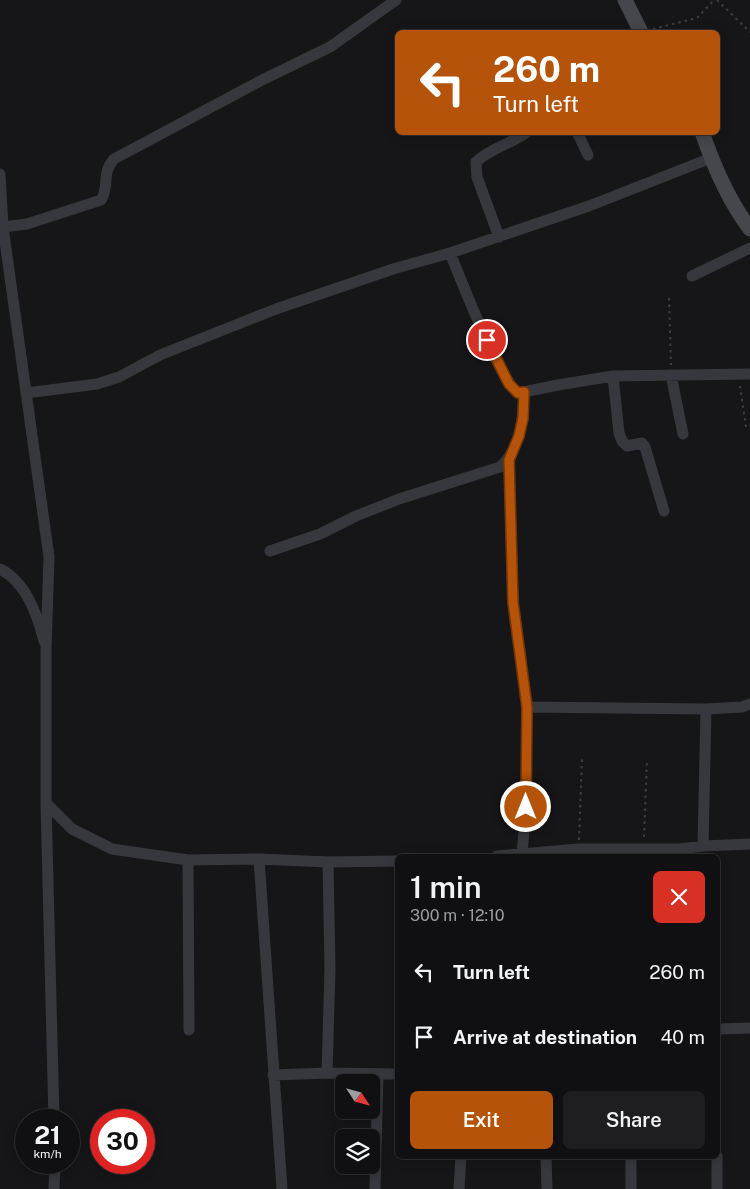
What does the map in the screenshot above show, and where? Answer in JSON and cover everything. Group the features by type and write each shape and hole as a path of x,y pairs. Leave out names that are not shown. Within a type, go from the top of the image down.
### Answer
{"street":[{"path":"2,227 27,224 101,200 105,193 106,172 109,164 114,159 262,80 330,47 396,0"},
{"path":"625,0 640,30"},
{"path":"499,237 477,177 476,162 490,152 524,135"},
{"path":"578,135 588,155"},
{"path":"703,135 711,158 736,210 750,229"},
{"path":"26,393 97,384 119,377 160,355 276,309 589,206 711,158"},
{"path":"0,174 2,227 49,557 46,650 46,803 54,1109"},
{"path":"692,276 750,248"},
{"path":"450,253 487,340 509,384 518,393 613,376 744,374"},
{"path":"671,375 683,434"},
{"path":"613,376 619,433 622,441 627,446 642,443 645,447 664,511"},
{"path":"522,854 526,807 527,707 513,602 509,460 519,436 523,418 524,392"},
{"path":"270,552 320,534 356,516 399,499 500,467 509,460"},
{"path":"0,569 12,576 24,591 35,614 46,650"},
{"path":"527,707 706,708 742,707 750,704"},
{"path":"703,846 706,708"},
{"path":"46,803 72,829 112,849 188,860 395,861"},
{"path":"545,854 579,849 603,853 643,850 680,853 703,846 750,844"},
{"path":"188,860 189,1030"},
{"path":"259,860 282,1189"},
{"path":"327,1073 330,969 328,862"},
{"path":"720,1029 750,1028"},
{"path":"273,1075 352,1074"},
{"path":"380,1075 395,1074"},
{"path":"375,1189 377,1119"},
{"path":"459,1189 460,1159"},
{"path":"546,1159 547,1189"},
{"path":"631,1189 632,1159"},
{"path":"717,1159 717,1189"},
{"path":"54,1189 55,1174"}],"path":[{"path":"649,30 696,18 715,0 750,32"},
{"path":"669,298 671,375"},
{"path":"744,374 746,427"},
{"path":"579,849 582,759"},
{"path":"643,850 647,760"}],"route":[{"path":"487,340 509,384 518,393 524,392 523,418 519,436 509,460 513,602 527,707 526,807"}]}
